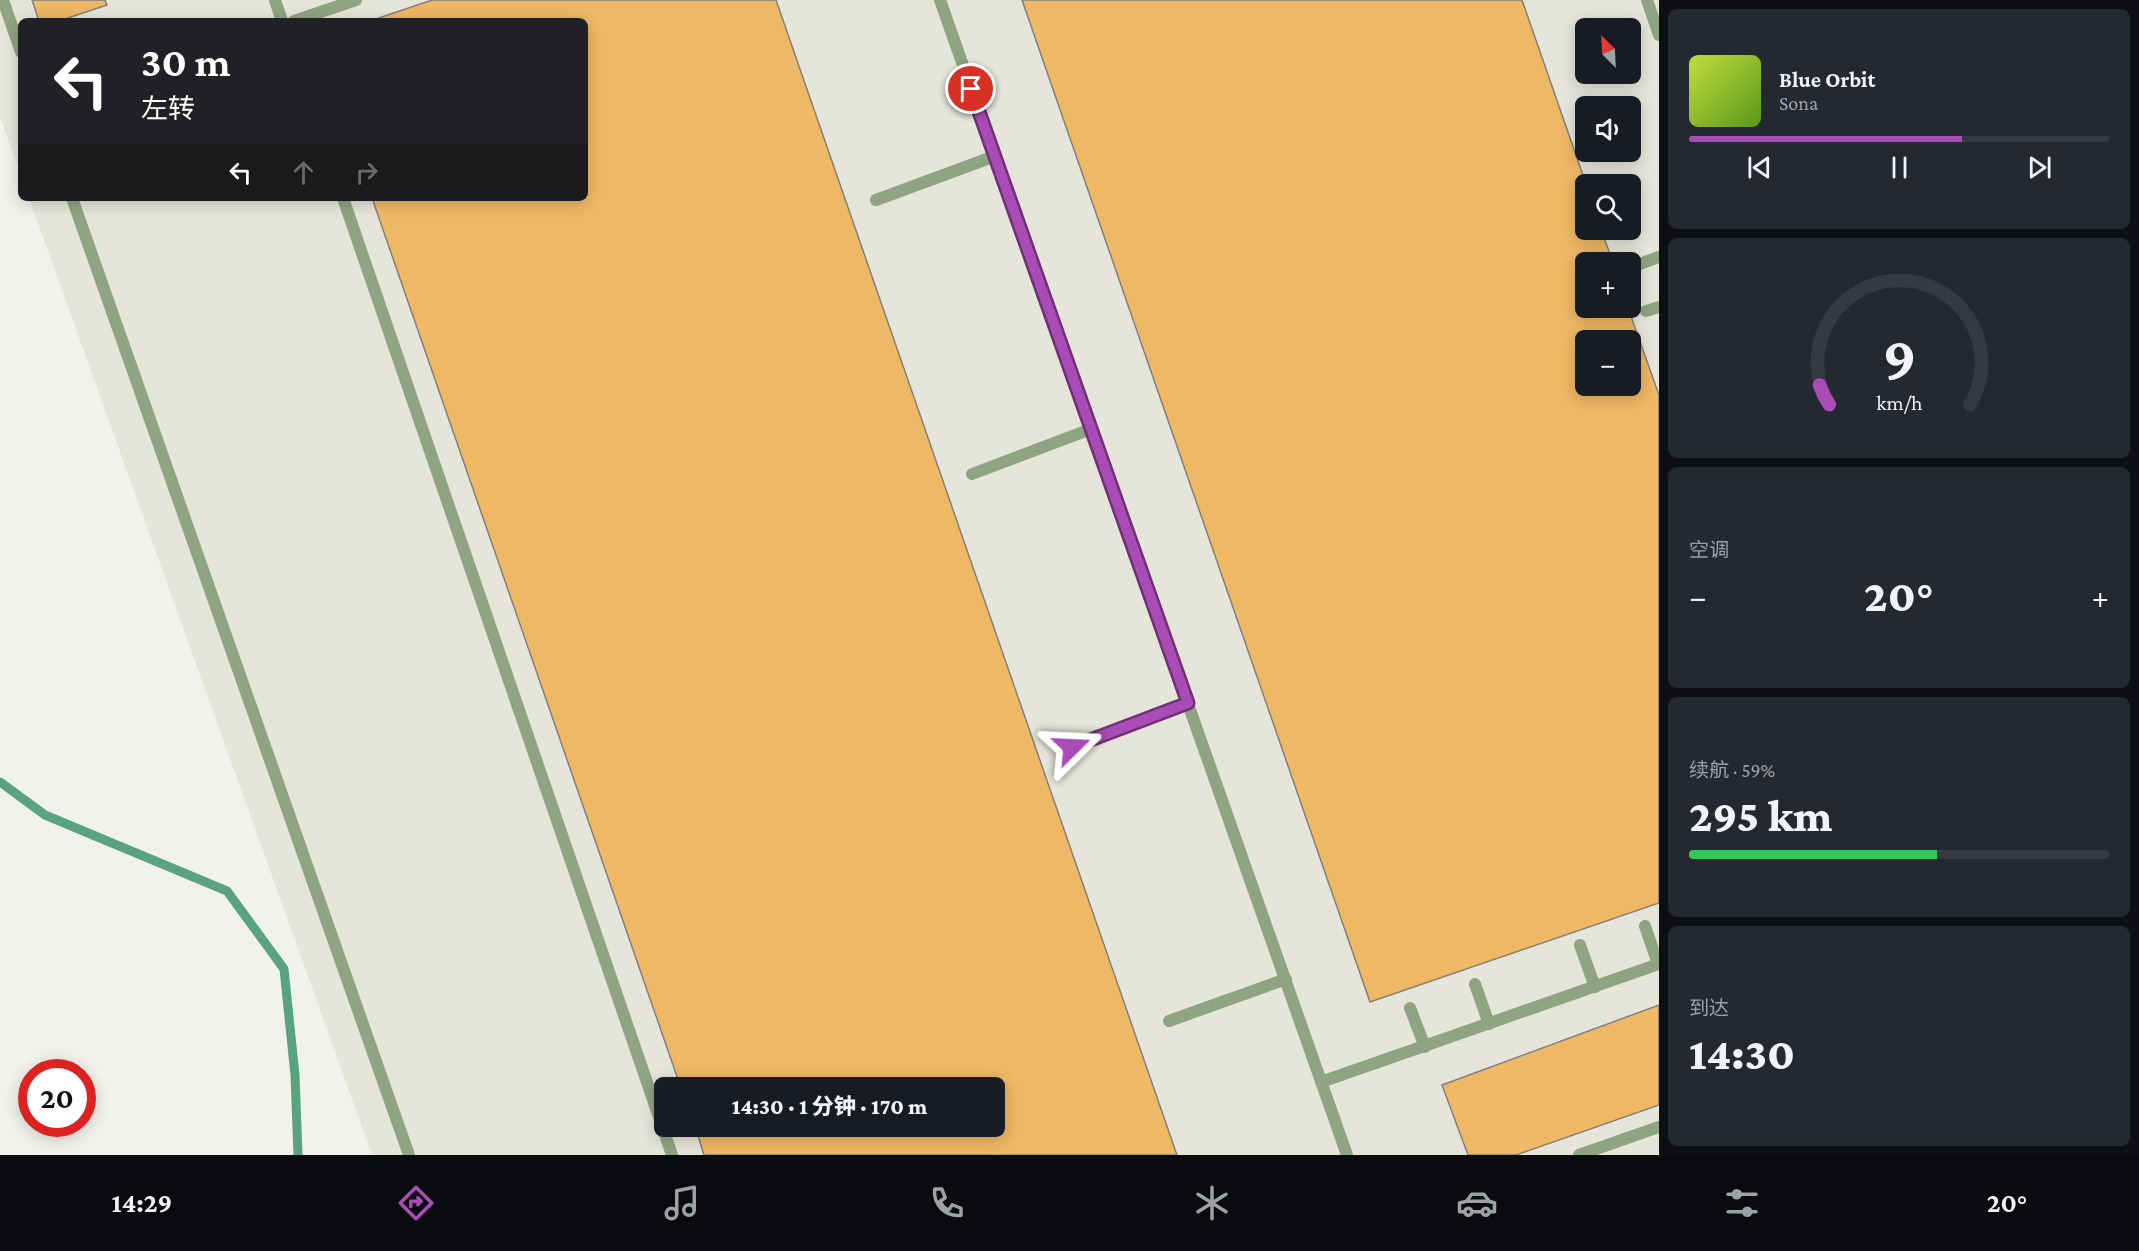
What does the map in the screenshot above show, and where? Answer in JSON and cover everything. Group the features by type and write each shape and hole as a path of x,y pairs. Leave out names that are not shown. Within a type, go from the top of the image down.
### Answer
{"lane":[{"path":"3,0 18,43"},
{"path":"275,0 281,18"},
{"path":"303,18 356,0"},
{"path":"940,0 1347,1155"},
{"path":"1647,0 1658,30"},
{"path":"876,200 995,156"},
{"path":"73,201 409,1155"},
{"path":"344,201 672,1155"},
{"path":"1641,263 1659,257"},
{"path":"1646,311 1659,307"},
{"path":"972,474 1091,429"},
{"path":"1072,747 1188,703"},
{"path":"1321,1082 1659,964 1645,926"},
{"path":"1580,945 1595,987"},
{"path":"1169,1021 1286,979"},
{"path":"1475,984 1490,1024"},
{"path":"1410,1008 1425,1047"},
{"path":"1579,1155 1659,1127"}],"shaded area":[{"path":"0,0 1659,0 1659,1155 372,1155 30,201 588,201 588,18 18,18 18,167 0,117"}],"building":[{"path":"32,0 105,0 107,5 68,18 38,18"},
{"path":"432,0 776,0 1177,1155 704,1155 698,1137 1005,1137 1005,1077 677,1077 373,201 588,201 588,18 379,18"},
{"path":"1022,0 1522,0 1575,152 1575,162 1578,162 1583,174 1575,174 1575,240 1605,240 1609,252 1575,252 1575,318 1632,318 1636,330 1575,330 1575,396 1641,396 1641,344 1659,395 1659,903 1370,1002"},
{"path":"1659,1005 1659,1105 1516,1155 1468,1155 1442,1085"}],"waterway":[{"path":"0,782 45,815 227,891 284,969 295,1075 298,1155"}],"route":[{"path":"971,89 1188,703 1072,747"}]}
